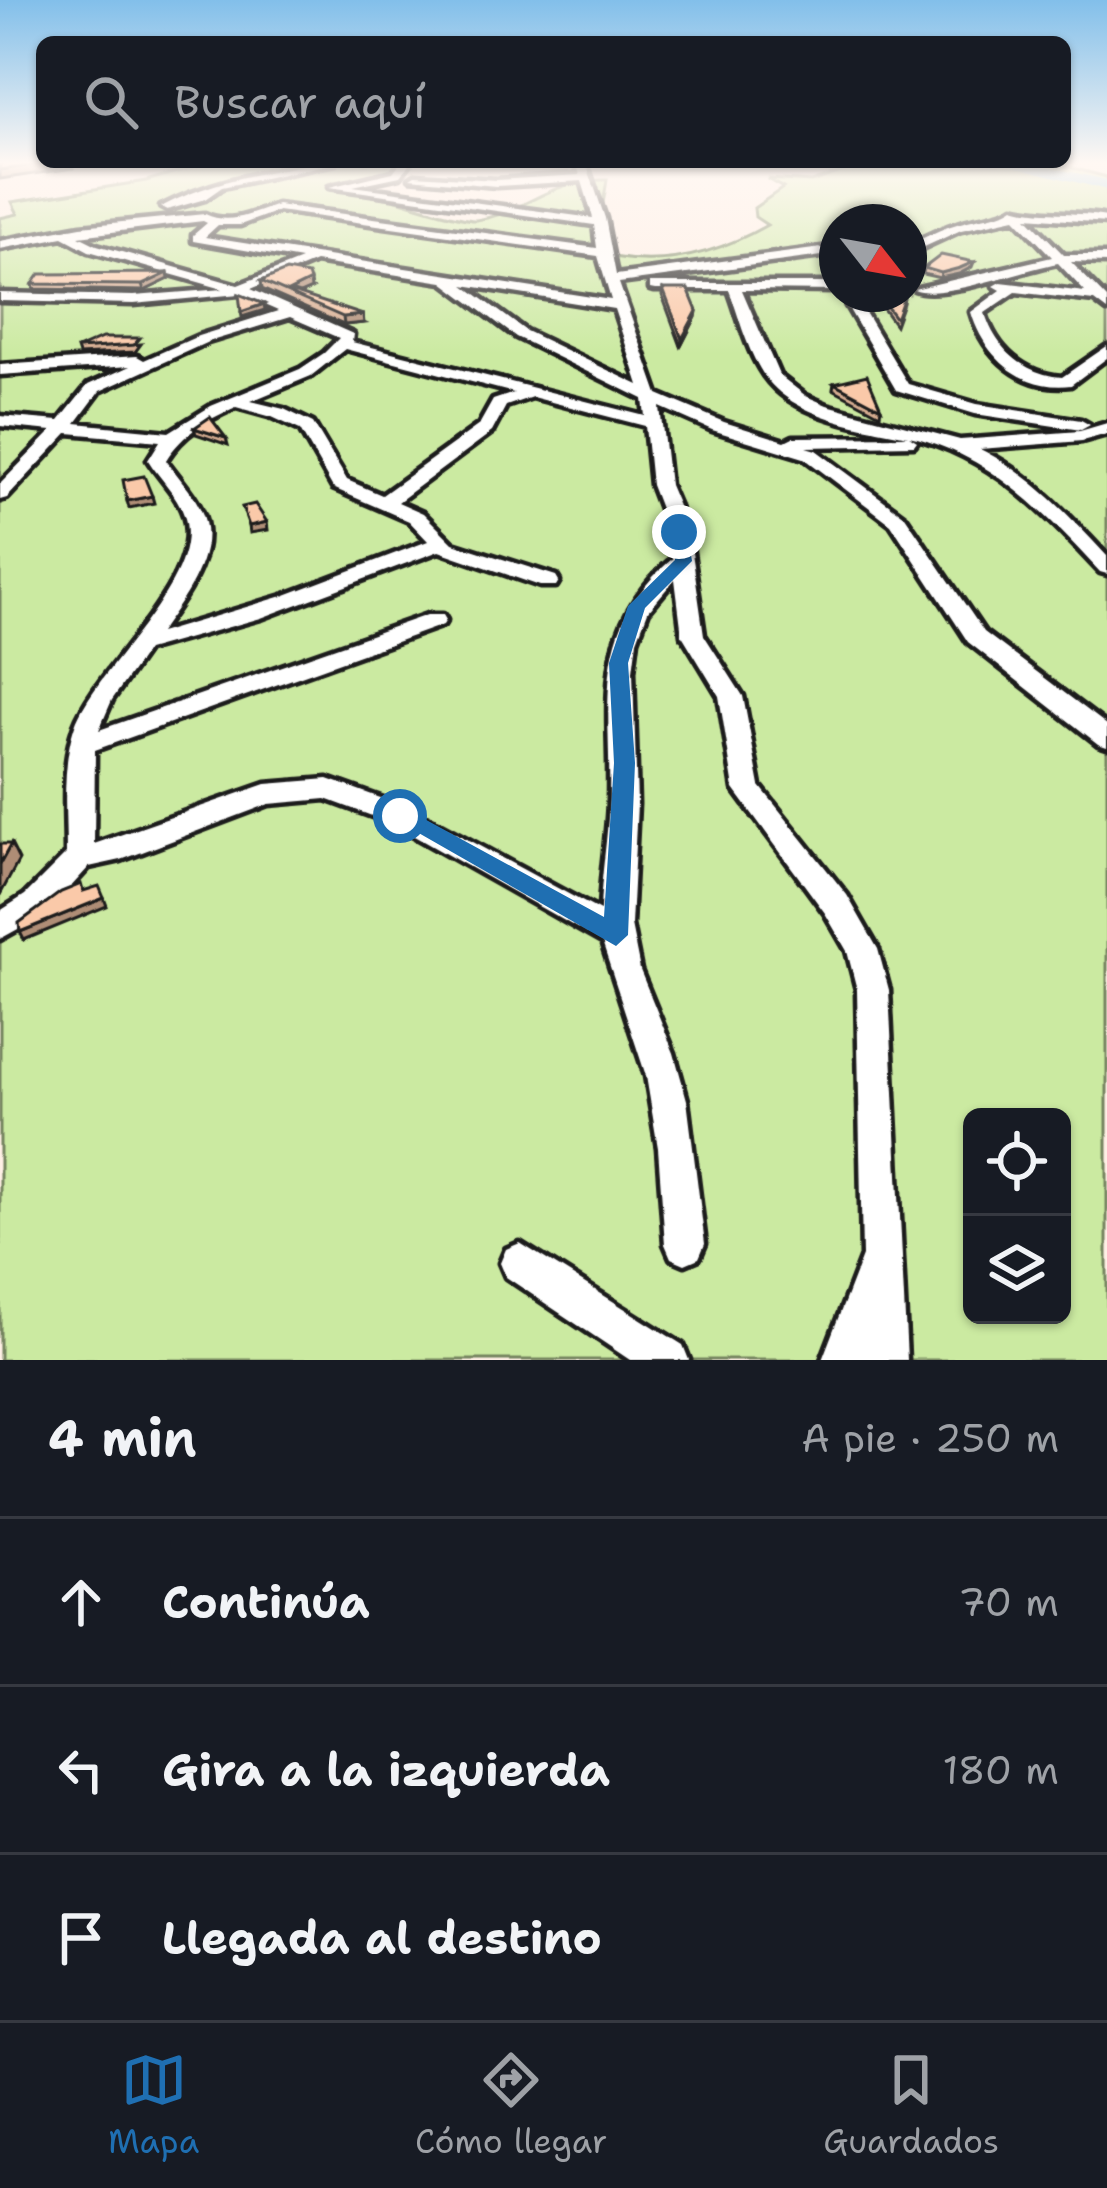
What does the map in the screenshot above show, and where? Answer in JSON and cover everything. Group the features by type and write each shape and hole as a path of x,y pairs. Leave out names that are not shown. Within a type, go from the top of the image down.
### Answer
{"street":[{"path":"66,234 95,226"},
{"path":"0,245 118,226"},
{"path":"209,226 197,238 310,260 621,306"},
{"path":"411,226 603,253"},
{"path":"600,226 603,253 653,410 660,485 683,561 693,635 731,696 747,789 836,904 862,950 877,1022 874,1116 886,1244 886,1360"},
{"path":"927,238 961,226"},
{"path":"1030,226 1107,308"},
{"path":"66,234 93,248 242,290 344,332 344,344"},
{"path":"611,280 819,252"},
{"path":"927,288 956,286 1059,256 1107,259"},
{"path":"0,297 134,300 242,290 310,260"},
{"path":"611,280 819,286"},
{"path":"449,281 521,334 653,410"},
{"path":"927,289 1018,285 1094,297"},
{"path":"1018,285 978,312 981,325 1016,370 1036,380 1065,382 1107,351"},
{"path":"734,287 782,386 824,407 958,445 1041,496 1107,568"},
{"path":"0,494 64,428 94,388 151,361 294,311"},
{"path":"778,443 874,438 958,445 1082,436 1107,428 975,409 902,387 858,312"},
{"path":"80,858 82,746 97,704 188,566 197,531 188,500 157,460 172,437 312,367 344,344 425,362 526,394 653,410 810,454 898,520 976,637 1107,738"},
{"path":"0,370 151,361"},
{"path":"388,500 478,434 500,403 526,394"},
{"path":"238,403 278,412 307,427 340,484 388,500 416,517 441,543 468,557 548,580"},
{"path":"0,422 172,437"},
{"path":"137,645 312,595 441,543"},
{"path":"683,561 637,606 619,663 624,763 616,935 626,982 657,1054 674,1131 686,1244"},
{"path":"82,746 435,620"},
{"path":"0,926 36,904 80,858 111,852 266,794 328,789 400,816 616,935"},
{"path":"843,1360 886,1244"},
{"path":"520,1263 668,1360"}],"green space":[{"path":"0,226 599,226 598,233 613,257 653,260 712,250 764,226 819,226 819,312 927,312 927,226 1107,226 1107,1360 0,1360"}],"building":[{"path":"941,255 974,262 941,273 927,266"},
{"path":"286,271 308,275 310,281 290,291 363,315 343,317 261,281"},
{"path":"168,273 142,285 33,284 40,274"},
{"path":"663,289 688,289 697,311 682,339"},
{"path":"239,294 264,304 241,312"},
{"path":"102,338 140,338 134,345 77,349"},
{"path":"867,375 881,408 834,383"},
{"path":"210,417 226,438 194,428"},
{"path":"144,476 152,496 127,501 123,480"},
{"path":"255,504 267,522 249,526 242,507"},
{"path":"0,844 11,844 0,864"},
{"path":"81,884 83,891 99,886 104,898 20,932 19,923 61,892"}],"route":[{"path":"400,816 616,935 624,763 616,692 619,663 637,606 683,561 679,532"}]}
